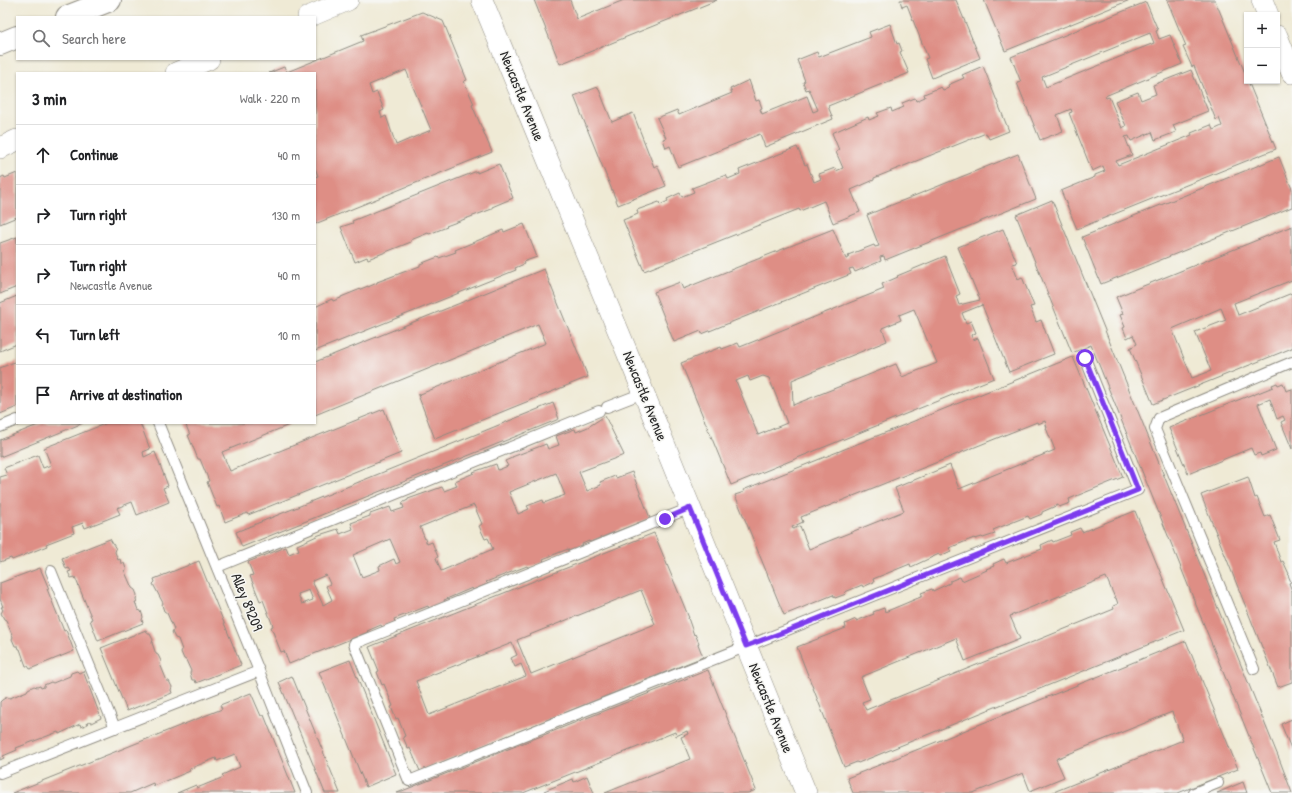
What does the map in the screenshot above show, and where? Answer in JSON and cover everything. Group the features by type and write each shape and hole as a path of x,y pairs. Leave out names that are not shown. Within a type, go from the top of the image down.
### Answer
{"highway":[{"path":"70,16 110,0"},
{"path":"0,44 16,37"}],"street":[{"path":"310,16 348,0"},
{"name":"Newcastle Avenue","path":"482,0 746,646 801,792"},
{"path":"1262,0 1267,12"},
{"path":"1280,43 1292,73"},
{"path":"178,72 207,60"},
{"path":"0,148 16,140"}],"lane":[{"path":"690,508 354,644 409,780 1138,490 1085,358"},
{"path":"1254,669 1155,429 1159,418 1292,362"},
{"path":"217,567 643,393"},
{"path":"0,427 16,420"},
{"name":"Alley 89209","path":"158,424 307,793"},
{"path":"52,571 115,728"},
{"path":"0,773 259,671"},
{"path":"1194,793 1218,783"}],"building":[{"path":"534,0 570,0 577,19 624,0 717,0 560,64"},
{"path":"900,0 956,0 980,58 932,78 925,59 928,58 907,5 902,7"},
{"path":"984,0 1130,0 1005,51"},
{"path":"1167,0 1215,0 1244,71 1244,84 1249,84 1276,149 1077,229 1061,191 1095,177 1095,175 1105,171 1103,166 1092,171 1069,113 1072,112 1071,109 1057,115 1063,131 1040,140 1017,83 1021,82 1011,57 1146,2 1158,30 1156,31 1159,39 1170,35 1182,64 1105,96 1106,98 1109,97 1122,128 1126,126 1115,101 1138,92 1141,100 1156,94 1153,85 1191,70 1208,111 1173,125 1176,132 1155,140 1152,132 1131,141 1129,136 1125,137 1132,155 1116,161 1118,165 1192,135 1191,133 1211,125 1213,130 1222,126 1219,118 1216,120 1194,66 1192,67 1183,47 1186,46","holes":["1150,33 1154,43 1046,87 1042,77"]},
{"path":"422,12 443,21 467,80 464,81 474,104 472,105 492,152 316,224 316,177 318,176 316,171 316,72 287,72 363,41 361,35","holes":["406,70 431,130 396,145 386,116 382,118 380,112 384,110 377,92 372,94 369,85"]},
{"path":"890,24 897,44 899,43 902,51 900,52 909,73 828,106 833,119 765,147 760,134 678,167 670,146 666,148 663,139 666,138 657,118 677,110 679,115 732,93 730,89 749,80 756,101 759,100 762,108 760,109 762,114 807,96 813,112 818,110 809,89 806,90 803,82 805,81 797,60 817,52 819,57 871,37 869,32"},
{"path":"983,66 1009,131 989,139 986,133 874,178 874,180 851,190 860,212 833,223 824,201 800,211 799,209 644,271 623,220 638,214 637,210 659,202 660,205 668,201 667,199 680,193 682,197 694,192 692,188 726,175 728,179 740,174 739,170 797,147 805,165 807,164 814,182 821,179 819,174 835,168 836,171 843,168 836,152 839,150 832,133 868,117 869,120 879,116 877,113 891,108 892,112 904,107 902,103 915,98 916,101 925,97 924,94 941,87 943,90 949,88 948,85 964,78 962,75"},
{"path":"284,67 287,72 272,72"},
{"path":"598,87 612,122 633,113 654,167 657,165 666,186 618,205 574,96"},
{"path":"1018,154 1036,199 885,260 884,256 880,257 881,261 855,272 853,268 849,269 851,274 702,334 701,331 674,342 654,292 680,282 683,289 833,229 846,259 849,258 848,255 874,245 875,247 879,246 867,215"},
{"path":"1279,157 1292,189 1292,207 1101,284 1082,237"},
{"path":"499,164 513,198 492,207 492,209 411,240 411,242 368,259 367,257 355,262 341,227 353,223 352,221 477,171 477,173"},
{"path":"16,173 16,217 0,224 0,178 4,176 5,178"},
{"path":"1052,200 1292,793 1272,793 1091,345 1072,353 1016,215"},
{"path":"524,224 537,257 523,262 524,264 515,268 516,270 316,351 316,307 332,299 333,301 341,298 377,282 420,266 420,264 456,252 455,250 503,230 504,232"},
{"path":"1292,226 1292,280 1234,303 1238,315 1292,293 1292,348 1153,404 1130,348 1137,344 1133,335 1127,338 1123,328 1125,327 1120,315 1123,314 1116,297","holes":["1221,308 1226,320 1195,332 1211,371 1192,378 1172,329"]},
{"path":"1003,229 1017,263 1012,264 1018,279 1022,277 1034,306 1030,307 1036,322 1041,320 1054,354 1009,372 982,305 962,313 966,323 971,321 976,333 971,335 973,340 978,338 994,378 731,485 681,363 721,347 722,349 738,343 740,347 884,289 882,284 898,277 897,276 945,256 960,294 956,296 959,305 980,300 958,247","holes":["914,309 937,363 902,377 896,364 793,405 792,380 887,341 882,328 901,320 899,315","748,376 750,381 763,376 769,378 787,423 758,435 736,381"]},
{"path":"16,237 16,287 0,294 0,243"},
{"path":"544,269 588,377 435,439 418,395 546,343 538,324 316,415 316,362"},
{"path":"16,296 16,344 0,351 0,303"},
{"path":"1073,357 1123,477 1069,499 1070,503 1059,507 1058,505 1030,519 1028,516 993,530 995,534 983,538 974,538 949,548 951,551 940,556 939,554 911,567 910,564 873,579 874,582 863,587 862,585 845,592 846,594 835,598 833,595 784,615 735,495 744,492 743,490","holes":["1045,421 1055,450 959,489 950,465 895,488 904,511 809,549 800,526 793,529 792,527 803,522 801,517 1037,422 1038,424"]},
{"path":"16,361 16,407 0,414 0,368"},
{"path":"1277,383 1278,385 1283,383 1286,391 1292,389 1292,449 1281,422 1285,420 1283,416 1277,419 1270,399 1258,404 1276,450 1261,456 1260,453 1254,455 1251,448 1188,474 1169,428 1273,387 1272,385"},
{"path":"553,403 559,419 242,547 236,532"},
{"path":"384,409 401,453 248,515 247,513 225,522 219,506 217,507 207,482 209,481 188,435 190,435 185,424 292,424 222,452 230,471"},
{"path":"605,416 624,455 579,472 587,491 601,485 600,482 615,476 616,478 632,472 650,518 590,542 589,541 582,544 583,546 568,551 568,549 543,559 544,562 528,568 527,566 486,582 488,584 473,590 472,588 444,600 445,602 429,609 428,606 394,619 395,622 382,627 381,625 367,631 368,632 289,664 284,651 281,652 271,627 273,626 263,600 260,601 250,576 253,575 248,562 286,547 289,554 299,550 297,545 319,535 338,529 340,534 353,529 351,523 370,516 370,514 390,507 392,512 404,508 402,503 408,499 442,487 444,491 457,486 455,481 474,473 473,472 496,464 498,470 508,466 505,461 512,457 546,444 548,449 559,445 556,436 575,429 576,432 588,427","holes":["556,473 565,495 544,503 543,500 527,506 529,509 518,514 509,492","474,505 482,524 479,526 485,539 488,538 493,549 441,571 436,558 438,557 432,542 427,544 420,527","390,539 400,562 396,564 394,559 379,566 380,570 362,577 353,555","326,575 330,584 326,586 332,600 323,605 312,581","309,590 313,600 302,604 298,594"]},
{"path":"40,424 81,424 0,457 0,440"},
{"path":"104,424 140,424 150,449 143,452 144,457 155,452 168,486 163,488 169,502 137,515 132,502 117,508 120,514 85,528 83,523 72,527 74,533 12,560 11,558 0,562 0,477 7,475 4,468 38,455 43,468 51,465 44,448"},
{"path":"1248,477 1255,498 1257,497 1265,517 1270,515 1280,540 1274,542 1281,562 1283,561 1291,582 1289,583 1292,591 1292,682 1278,687 1201,495"},
{"path":"1135,511 1184,630 858,763 857,762 844,767 797,647 846,628 845,624 874,614 873,612 884,608 885,612 923,596 921,593 932,589 933,591 960,577 962,581 987,570 986,569 994,566 993,564 1004,559 1006,563 1042,549 1041,545 1052,540 1053,542 1071,535 1070,532 1080,528 1082,532","holes":["1106,577 1118,604 1113,606 1114,609 866,710 862,702 870,699 861,677 956,638 965,661 1020,639 1010,616"]},
{"path":"654,533 689,618 694,635 695,634 699,643 698,644 703,657 420,771 410,748 408,749 403,737 405,736 398,718 396,719 391,707 393,706 384,684 382,685 377,672 379,671 369,647","holes":["641,590 655,624 531,674 517,640","512,643 517,655 511,658 515,667 521,664 526,676 429,715 416,681"]},
{"path":"110,539 116,549 115,552 118,560 120,559 121,563 124,563 126,569 125,572 137,595 137,602 135,602 138,610 141,611 143,623 98,641 90,620 92,619 75,577 71,578 68,572 71,571 69,568 66,569 62,558"},
{"path":"199,561 241,665 196,683 195,680 192,680 190,673 191,671 181,652 182,650 178,639 175,638 172,632 174,629 167,613 164,611 162,605 163,603 153,584 155,582 154,579"},
{"path":"40,568 64,631 66,630 74,651 30,669 26,666 20,649 18,646 15,646 6,620 1,613 3,610 1,607 3,607 0,599 0,583"},
{"path":"146,630 153,640 152,643 156,654 161,661 160,664 167,681 169,681 172,687 172,693 127,711 101,648"},
{"path":"1186,641 1238,769 1178,793 1051,793 1183,740 1172,712 1056,759 1064,777 1030,791 1023,773 973,793 853,793 847,778"},
{"path":"350,660 396,774 366,787 319,672"},
{"path":"708,670 756,790 748,793 605,793 690,759 681,737 688,734 687,731 676,736 675,732 523,793 397,793"},
{"path":"77,671 79,673 83,671 101,718 91,723 90,721 87,722 88,724 81,727 80,724 59,734 58,732 16,748 17,750 3,756 4,758 0,760 0,702 7,697 10,698 27,691 34,686 40,686 41,688 44,687 44,685 70,676 71,673"},
{"path":"292,676 340,793 325,793 279,682"},
{"path":"251,693 261,716 264,715 295,793 177,793 196,785 197,788 224,777 222,775 240,767 235,754 217,761 216,758 154,786 153,783 130,793 12,793 222,709 220,705"},
{"path":"1292,719 1292,751 1281,724"},
{"path":"587,776 594,793 545,793 544,791 573,779 574,782"},
{"path":"1243,782 1247,793 1217,793"}],"route":[{"path":"665,519 690,508 746,646 792,629 1138,490 1085,358"}]}
